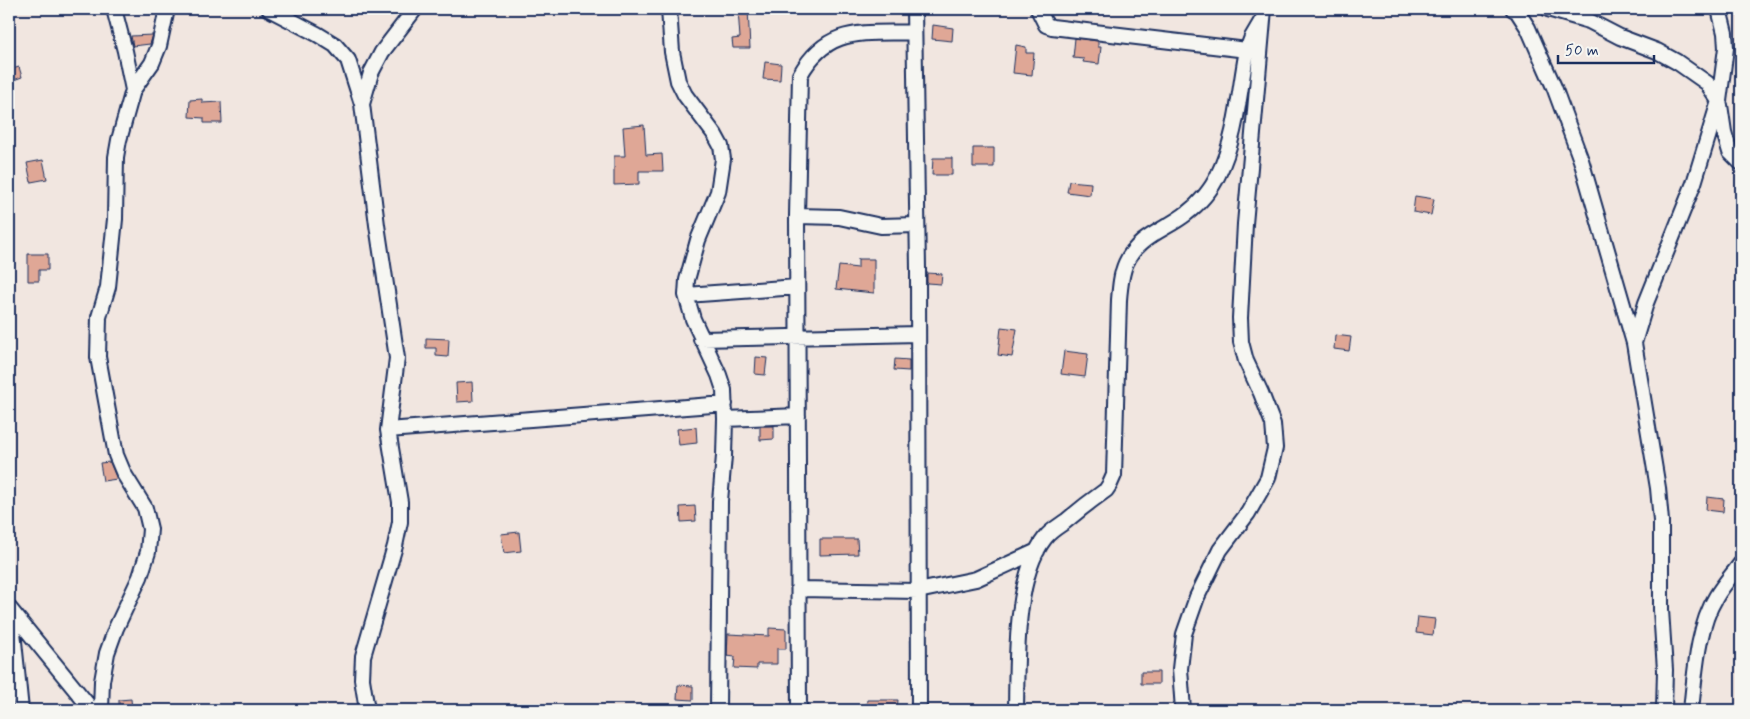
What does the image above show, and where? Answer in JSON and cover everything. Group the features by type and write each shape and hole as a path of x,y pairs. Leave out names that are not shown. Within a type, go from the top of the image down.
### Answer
{"street":[{"path":"114,9 133,90"},
{"path":"101,710 102,681 107,653 116,628 140,577 148,552 150,529 145,508 124,474 116,455 98,357 99,317 108,287 115,218 116,157 133,90 152,63 159,46 166,9"},
{"path":"269,9 335,45 348,60 362,104 377,225 397,358 388,430 400,502 400,522 395,546 363,656 362,680 367,710"},
{"path":"362,104 371,73 382,52 414,9"},
{"path":"669,9 672,52 678,80 685,95 715,135 721,146 723,159 718,192 698,240 687,280 686,295 701,339 719,375 724,390 724,456 720,501 718,710"},
{"path":"914,9 918,334 919,710"},
{"path":"1038,9 1046,25 1052,27 1247,50"},
{"path":"1514,9 1528,28 1554,87 1574,142 1623,300 1634,343 1658,488 1661,521 1664,710"},
{"path":"1548,9 1589,22 1620,37 1657,51 1678,62 1707,82 1719,101 1724,132 1730,152 1741,163"},
{"path":"1634,343 1646,303 1694,183 1719,101 1726,48 1725,33 1719,9"},
{"path":"1016,710 1018,646 1023,589 1036,551 1046,537 1106,490 1114,475 1119,300 1121,280 1126,262 1146,237 1187,214 1204,196 1218,176 1230,141 1247,50 1263,14"},
{"path":"1183,710 1180,669 1184,634 1197,597 1220,550 1248,513 1268,478 1275,448 1273,424 1261,392 1246,361 1241,342 1240,318 1245,224 1263,14"},
{"path":"799,710 797,216 800,75 808,60 820,48 838,38 857,34 914,32"},
{"path":"797,216 839,217 888,227 917,225"},
{"path":"686,295 797,287"},
{"path":"701,339 918,334"},
{"path":"388,430 725,404"},
{"path":"725,419 798,416"},
{"path":"799,589 918,591 976,579 1036,551"},
{"path":"1691,710 1695,672 1705,620 1716,597 1741,563"},
{"path":"10,610 21,710"},
{"path":"10,610 92,710"}],"building":[{"path":"738,9 748,9 750,48 733,48 732,39 740,38"},
{"path":"933,25 953,28 952,41 932,39"},
{"path":"153,35 150,44 133,46 131,36"},
{"path":"1075,38 1098,41 1098,47 1101,47 1099,64 1083,62 1084,59 1073,58"},
{"path":"1016,45 1026,47 1026,53 1034,53 1032,75 1013,73"},
{"path":"765,62 781,64 780,80 763,79"},
{"path":"19,67 22,77 11,81 9,70"},
{"path":"202,99 202,103 221,102 222,123 204,123 204,118 189,117 190,100"},
{"path":"644,125 646,155 662,154 663,171 639,171 639,184 614,185 614,156 625,156 623,127"},
{"path":"973,148 994,148 994,167 973,167"},
{"path":"933,158 952,158 952,175 932,175"},
{"path":"43,160 47,179 31,182 27,163"},
{"path":"1069,181 1091,183 1090,195 1067,192"},
{"path":"1415,196 1434,199 1431,215 1413,212"},
{"path":"28,254 48,254 48,270 39,270 39,281 28,281"},
{"path":"858,259 874,259 874,293 836,289 839,266 858,268"},
{"path":"927,273 942,274 941,284 927,283"},
{"path":"1001,327 1017,329 1012,357 998,355"},
{"path":"1335,335 1351,337 1349,351 1334,349"},
{"path":"426,338 449,339 448,357 436,356 436,348 426,348"},
{"path":"1064,351 1088,354 1085,377 1061,374"},
{"path":"756,357 767,358 765,375 755,374"},
{"path":"895,359 909,360 909,371 894,370"},
{"path":"472,382 473,401 457,402 456,383"},
{"path":"760,426 774,426 774,439 760,440"},
{"path":"696,427 697,443 679,445 677,429"},
{"path":"110,462 117,479 103,481 100,463"},
{"path":"1707,497 1724,499 1723,512 1706,510"},
{"path":"695,506 696,521 681,522 680,507"},
{"path":"519,532 521,551 504,553 501,534"},
{"path":"820,539 857,539 858,554 820,555"},
{"path":"1418,617 1435,619 1433,635 1416,633"},
{"path":"769,628 786,629 786,649 777,649 777,664 757,664 757,669 734,668 735,657 727,656 728,634 769,636"},
{"path":"1141,672 1159,672 1159,684 1141,684"},
{"path":"678,685 693,686 693,700 677,699"},
{"path":"131,699 132,709 119,710 119,700"},
{"path":"867,700 898,700 897,710 866,706"}]}
